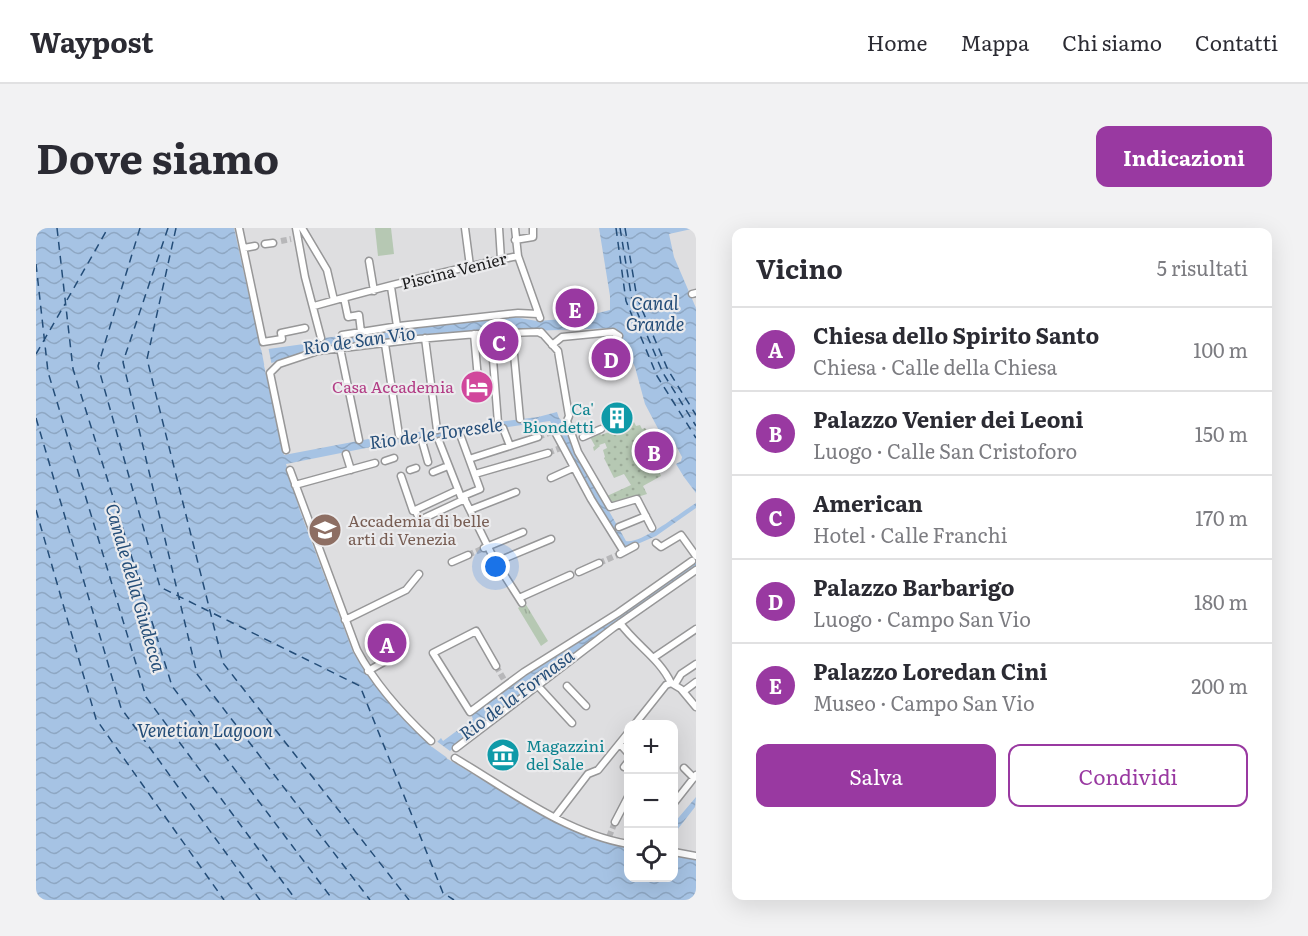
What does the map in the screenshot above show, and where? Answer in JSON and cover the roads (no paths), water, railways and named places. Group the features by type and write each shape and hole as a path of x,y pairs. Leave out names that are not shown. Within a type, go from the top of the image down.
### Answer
{"street":[{"path":"239,228 263,342 282,339 281,333 304,328"},
{"path":"296,228 295,239 321,338"},
{"path":"302,228 327,270 334,300"},
{"path":"465,228 470,266"},
{"path":"499,228 501,259"},
{"path":"342,335 397,326 518,313 539,316 518,256 515,228"},
{"path":"515,240 533,237 533,228"},
{"path":"265,244 277,242"},
{"path":"243,248 255,246"},
{"name":"Piscina Venier","path":"314,306 391,287 416,278 518,256"},
{"path":"369,261 374,291"},
{"path":"391,287 397,326"},
{"path":"344,298 348,317 358,311 361,332"},
{"path":"286,450 270,373 279,364 318,351 340,348 474,334 538,332 563,359 569,416 566,421 578,452 610,507 637,499 652,528"},
{"path":"552,345 562,337 588,332 613,332 619,336"},
{"path":"512,333 520,419"},
{"path":"474,334 478,379"},
{"path":"491,334 498,423"},
{"path":"425,338 437,430"},
{"path":"385,344 399,435"},
{"path":"340,348 359,440"},
{"path":"503,428 510,446"},
{"path":"584,436 601,429"},
{"path":"554,430 622,553 635,546"},
{"path":"401,476 413,511 415,510 420,520 480,489 461,437"},
{"path":"469,459 537,437"},
{"path":"422,441 428,462"},
{"path":"439,441 461,497 464,498 486,547 521,600 570,575"},
{"path":"475,474 548,453"},
{"path":"346,454 351,470"},
{"path":"385,460 394,458"},
{"path":"296,484 375,463"},
{"path":"434,472 448,466"},
{"path":"551,478 573,468"},
{"path":"290,470 357,650 368,671 430,741"},
{"path":"415,510 458,490"},
{"path":"470,510 516,492"},
{"path":"619,527 646,516"},
{"path":"486,547 523,532"},
{"path":"496,666 476,631 433,653 470,712 694,559 681,535 661,547 656,543"},
{"path":"496,562 551,539"},
{"path":"452,562 468,555"},
{"path":"579,572 598,563"},
{"path":"456,748 620,623 696,570"},
{"path":"345,620 406,590 419,574"},
{"path":"620,623 629,635 664,668 671,684 684,691 696,707"},
{"path":"653,658 696,629"},
{"path":"368,671 404,651"},
{"path":"639,720 681,674 696,664"},
{"path":"684,691 696,682"},
{"path":"538,686 572,723"},
{"path":"567,686 586,706"},
{"path":"555,818 588,774 598,770 624,738"},
{"path":"620,744 624,748"},
{"path":"455,758 555,818 624,843"},
{"path":"678,798 695,776 684,768"},
{"path":"615,822 624,805"},
{"path":"678,853 696,856"}],"water":[{"name":"Venetian Lagoon","path":"36,228 234,228 261,350 311,343 324,338 508,316 537,321 578,318 610,310 610,296 599,228 696,228 669,234 674,257 696,308 696,493 676,464 681,461 682,457 672,438 667,436 663,438 645,404 635,367 622,345 616,328 498,332 308,353 264,365 284,455 379,437 538,417 557,412 565,424 576,453 626,541 642,538 696,503 696,508 656,536 626,549 550,421 381,445 286,464 300,511 353,652 389,703 432,747 441,738 443,741 473,719 471,715 511,686 696,558 696,567 520,697 446,758 557,822 580,833 624,847 624,882 678,882 678,857 696,860 696,900 36,900"},
{"path":"696,797 695,807 678,829 678,818"}],"tunnel":[{"path":"281,241 291,239"},
{"path":"538,437 554,431"},
{"path":"548,453 563,447"},
{"path":"468,555 484,548"},
{"path":"599,563 620,554"},
{"path":"496,666 506,683"},
{"path":"609,837 615,822"}],"place":[{"name":"Palazzo Loredan Cini","path":"575,308"},
{"name":"American","path":"499,341"},
{"name":"Palazzo Barbarigo","path":"611,358"},
{"name":"Casa Accademia","path":"477,387"},
{"name":"Ca' Biondetti","path":"617,418"},
{"name":"Palazzo Venier dei Leoni","path":"654,451"},
{"name":"Accademia di belle arti di Venezia","path":"325,530"},
{"name":"Chiesa dello Spirito Santo","path":"387,643"},
{"name":"Magazzini del Sale","path":"503,755"}],"water label":[{"name":"Canal Grande","path":"655,314"},
{"name":"Rio de San Vio","path":"359,341"},
{"name":"Rio de le Toresele","path":"436,434"},
{"name":"Canale della Giudecca","path":"135,588"},
{"name":"Rio de la Fornasa","path":"517,695"}]}
